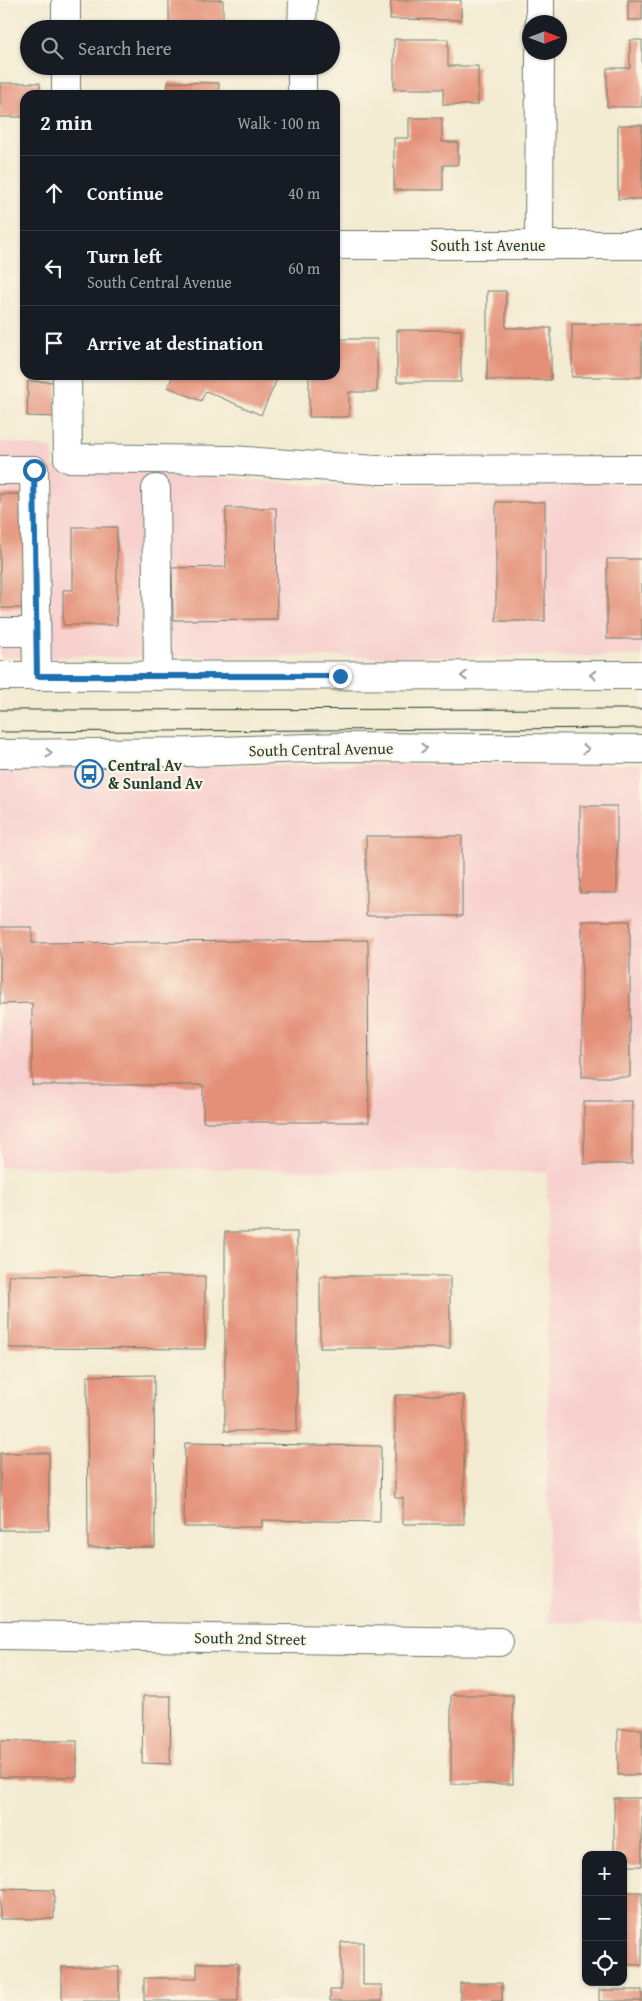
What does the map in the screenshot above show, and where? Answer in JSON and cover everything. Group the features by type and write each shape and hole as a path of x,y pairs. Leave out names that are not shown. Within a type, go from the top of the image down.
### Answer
{"main road":[{"path":"66,0 66,20"},
{"path":"302,20 303,0"},
{"path":"540,0 540,15"},
{"path":"539,245 540,60"},
{"path":"66,75 66,90"},
{"path":"302,75 302,90"},
{"name":"South 1st Avenue","path":"340,245 642,245"},
{"path":"67,380 68,458 231,460 376,470 642,469"},
{"path":"0,470 34,470 37,676"},
{"path":"156,489 158,676"},
{"path":"0,632 36,632"},
{"path":"0,676 642,675"},
{"name":"South Central Avenue","path":"0,754 190,752 340,747 642,749"},
{"name":"South 2nd Street","path":"0,1635 499,1642"}],"shaded area":[{"path":"0,441 52,448 53,467 143,470 311,485 642,482 642,656 0,657"},
{"path":"642,764 642,1623 548,1622 547,1172 0,1167 0,766"}],"building":[{"path":"169,0 223,0 223,20 169,20"},
{"path":"391,0 461,0 461,20 390,19"},
{"path":"628,0 642,0 642,20 628,20"},
{"path":"394,39 448,39 448,66 478,66 478,105 443,105 443,89 394,89"},
{"path":"630,40 642,40 642,107 607,107 607,68 630,68"},
{"path":"168,82 219,83 219,90 167,90"},
{"path":"0,83 40,83 40,90 20,90 20,117 0,117"},
{"path":"409,118 442,118 442,142 458,142 458,165 443,165 443,190 394,190 394,138 409,138"},
{"path":"618,125 642,125 642,199 618,199"},
{"path":"487,291 506,291 506,328 551,328 551,380 487,380"},
{"path":"572,324 642,324 642,377 572,377"},
{"path":"397,330 461,330 461,382 397,382"},
{"path":"340,339 377,339 377,392 349,392 349,417 309,417 309,380 340,380"},
{"path":"171,380 277,380 261,415 206,391 201,401 168,387"},
{"path":"28,381 57,382 56,417 27,416"},
{"path":"0,494 29,494 29,608 0,608"},
{"path":"496,502 545,502 545,621 496,621"},
{"path":"226,508 276,508 277,619 173,620 172,568 226,567"},
{"path":"73,527 117,527 117,625 63,625 63,590 73,590"},
{"path":"607,559 642,559 642,639 607,639"},
{"path":"92,771 92,777 76,777 76,772"},
{"path":"580,806 617,806 617,893 580,893"},
{"path":"366,836 462,836 462,916 366,916"},
{"path":"582,921 630,921 630,1077 582,1077"},
{"path":"0,927 32,927 32,943 368,940 369,1122 203,1122 203,1085 32,1085 32,1003 0,1004"},
{"path":"584,1101 632,1101 632,1164 584,1164"},
{"path":"225,1232 297,1232 297,1431 225,1431"},
{"path":"9,1275 205,1276 205,1349 9,1348"},
{"path":"320,1276 450,1276 450,1348 320,1348"},
{"path":"154,1375 155,1547 88,1548 87,1376"},
{"path":"395,1395 464,1395 464,1524 403,1524 403,1498 395,1498"},
{"path":"185,1443 381,1446 380,1522 262,1520 262,1527 184,1527"},
{"path":"0,1453 49,1453 49,1530 0,1530"},
{"path":"451,1695 513,1695 513,1784 451,1784"},
{"path":"143,1696 171,1696 170,1764 142,1763"},
{"path":"618,1729 642,1729 642,1775 618,1775"},
{"path":"0,1741 77,1741 77,1777 0,1777"},
{"path":"614,1798 642,1798 642,1866 627,1866 627,1851 614,1851"},
{"path":"0,1889 54,1890 54,1919 0,1919"},
{"path":"627,1892 642,1892 642,1965 627,1965"},
{"path":"341,1942 363,1942 363,1985 382,1985 382,2001 330,2001 330,1990 341,1990"},
{"path":"197,1963 238,1963 238,2001 144,2001 144,1978 197,1978"},
{"path":"62,1967 119,1967 119,2001 62,2001"},
{"path":"460,1983 502,1983 502,2001 460,2001"},
{"path":"599,1990 642,1990 642,2001 599,2001"}],"tram line":[{"path":"0,710 642,709"},
{"path":"0,732 642,728"}],"place":[{"name":"Central Av & Sunland Av","path":"89,774"}],"route":[{"path":"34,470 37,676 340,676"}]}
